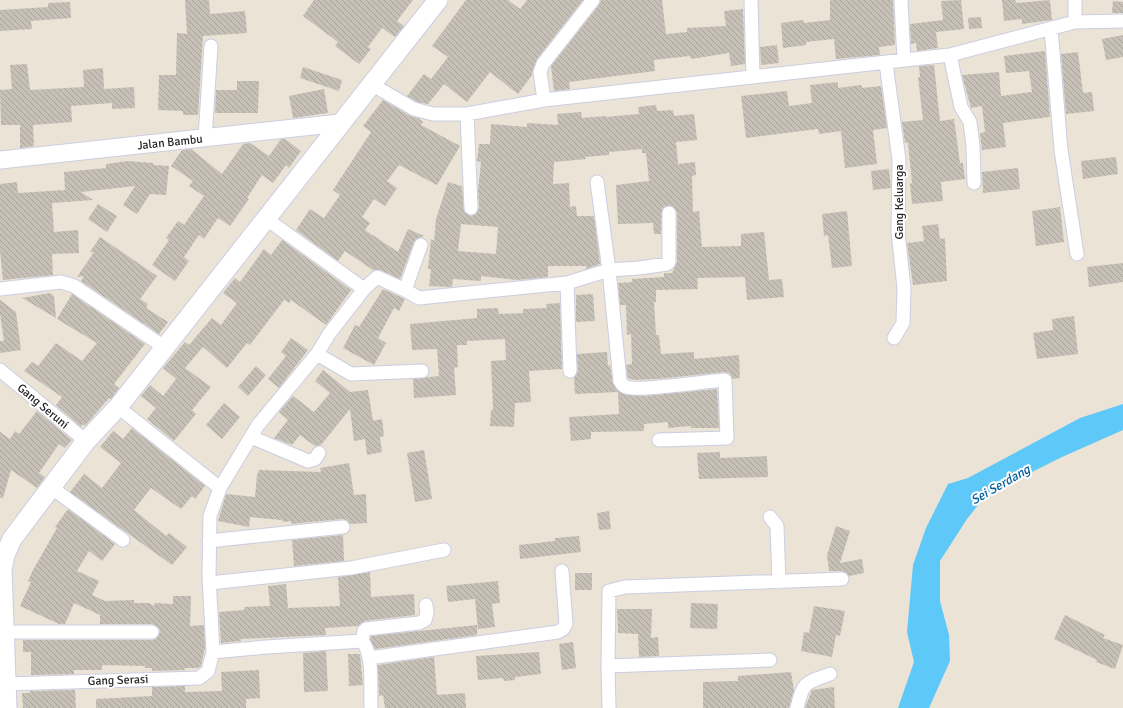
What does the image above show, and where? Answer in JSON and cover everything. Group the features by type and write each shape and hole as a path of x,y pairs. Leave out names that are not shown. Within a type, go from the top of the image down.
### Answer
{"main road":[{"path":"7,708 3,644 2,570 5,555 12,539 86,442 118,407 265,218 438,0"}],"street":[{"path":"544,100 540,72 543,64 593,0"},
{"path":"751,0 753,77"},
{"path":"901,0 904,60"},
{"path":"1075,0 1075,22"},
{"path":"371,84 414,109 433,114 467,114 544,100 950,55 1075,22 1123,21"},
{"path":"1051,28 1061,150 1077,254"},
{"path":"205,138 211,46"},
{"path":"950,55 961,107 970,122 973,146 974,183"},
{"name":"Gang Keluarga","path":"886,63 900,160 898,232 904,288 903,323 894,338"},
{"path":"467,114 471,208"},
{"name":"Jalan Bambu","path":"0,160 340,124"},
{"path":"597,182 609,270 620,381 622,385 627,388 648,388 725,380 727,438 659,440"},
{"path":"421,245 405,290 419,298 567,283 609,270 667,264 669,262 669,212"},
{"path":"265,218 364,289"},
{"name":"Gang Serasi","path":"6,684 199,678 208,671 213,652 210,583 210,516 220,488 258,425 317,354 329,334 364,289 377,277 405,290"},
{"path":"0,289 61,282 74,286 164,347"},
{"path":"567,283 570,371"},
{"path":"317,354 350,374 422,371"},
{"name":"Gang Seruni","path":"0,370 86,442"},
{"path":"118,407 220,488"},
{"path":"251,437 308,461 315,459 319,453"},
{"path":"52,488 123,540"},
{"path":"770,517 777,526 779,582"},
{"path":"210,541 343,527"},
{"path":"210,583 351,568 444,550"},
{"path":"369,658 558,632 563,629 566,624 562,571"},
{"path":"609,708 609,591 625,587 842,580"},
{"path":"371,708 369,658 367,648 362,641 364,631 366,629 419,623 425,620 426,605"},
{"path":"3,644 152,632"},
{"path":"213,652 362,641"},
{"path":"608,666 770,660"},
{"path":"797,708 802,688 807,683 830,674"}],"water":[{"name":"Sei Serdang","path":"1123,404 1123,430 1062,457 986,495 967,519 940,561 940,601 949,635 950,661 929,708 898,708 914,662 907,632 913,565 926,528 948,484 968,478 1080,418"}],"building":[{"path":"185,0 209,0 210,14 245,11 247,33 203,36 198,115 183,115 183,111 158,110 159,75 176,75 177,33 187,34"},
{"path":"314,0 413,0 397,21 404,26 395,37 382,28 368,47 371,49 359,64 335,46 338,42 303,16"},
{"path":"466,0 508,0 520,9 527,0 583,0 537,59 532,75 518,94 490,72 467,102 444,84 428,104 417,102 407,96 424,74 431,79 448,57 432,46"},
{"path":"601,0 662,0 666,34 687,32 687,28 726,26 724,11 743,9 745,64 731,66 729,53 691,59 690,56 654,60 655,71 569,82 570,89 554,91 551,66 599,5"},
{"path":"830,0 893,0 895,45 879,47 880,55 836,59 834,39 806,42 806,45 783,48 781,23 803,20 804,23 830,20"},
{"path":"961,0 964,29 936,32 938,48 917,51 916,43 911,44 910,24 943,20 941,1"},
{"path":"1002,0 1015,0 1016,3 1050,0 1052,20 1022,24 1022,19 1004,21"},
{"path":"1113,1 1123,2 1123,13 1112,13"},
{"path":"70,2 71,18 31,21 32,29 0,31 0,10 48,7 48,3"},
{"path":"981,17 982,28 969,29 968,18"},
{"path":"1123,35 1123,57 1106,60 1102,39"},
{"path":"777,45 779,63 761,65 760,47"},
{"path":"1045,51 1050,117 1003,123 1006,147 982,150 980,133 985,132 982,106 971,108 962,75 999,72 1001,96 1032,92 1029,71 1006,73 1004,56"},
{"path":"1078,52 1083,93 1092,92 1094,111 1066,114 1061,54"},
{"path":"27,64 30,90 84,87 83,70 103,68 104,89 134,87 135,108 112,109 112,103 71,106 72,122 33,125 34,146 20,148 20,125 1,125 0,90 12,89 10,65"},
{"path":"934,65 940,121 954,119 960,163 963,163 965,179 941,182 943,201 912,204 910,184 912,183 908,143 905,143 902,122 923,120 918,77 920,77 919,66"},
{"path":"303,67 342,80 339,91 300,78"},
{"path":"237,81 259,81 258,113 215,113 216,90 237,90"},
{"path":"838,82 838,88 861,85 862,88 881,86 887,128 873,130 877,164 845,168 841,131 819,134 818,129 746,138 741,96 787,91 789,106 812,103 810,85"},
{"path":"324,89 328,113 293,118 289,96"},
{"path":"383,100 410,116 418,118 423,122 421,125 460,146 437,185 399,165 387,181 397,188 385,206 374,199 362,217 370,223 365,230 398,252 408,229 424,236 416,239 414,242 400,279 380,270 373,270 345,251 338,261 296,230 310,209 324,218 340,195 333,190 371,132 363,126"},
{"path":"656,105 657,111 673,110 674,116 694,114 697,140 676,142 678,164 695,162 696,175 692,176 693,212 699,211 702,247 741,246 741,234 764,232 769,280 782,279 784,297 747,300 745,277 697,278 698,289 656,290 656,302 654,302 656,335 659,335 661,354 694,352 694,359 739,355 740,378 733,379 729,373 724,372 657,379 633,380 628,378 626,365 632,364 631,334 627,335 626,305 620,305 618,283 632,282 632,279 664,277 664,273 672,273 677,262 677,213 673,206 665,206 662,209 661,234 654,234 653,223 618,224 616,185 649,181 646,153 642,153 642,149 609,152 609,155 554,162 553,184 569,183 570,207 576,206 577,216 594,216 600,264 586,269 586,266 548,266 548,277 517,280 481,276 481,281 453,279 452,287 429,286 431,269 428,269 431,239 434,241 436,219 448,182 462,186 464,212 471,216 476,214 479,208 478,191 481,162 477,161 479,144 490,144 491,124 527,127 527,123 558,125 557,114 581,112 582,118 606,117 639,114 638,107","holes":["461,224 498,227 496,254 458,251"]},
{"path":"281,139 285,139 301,151 289,168 286,165 273,183 262,175 247,198 249,199 230,226 218,218 204,239 199,235 184,257 189,261 175,281 152,265 169,240 166,238 178,221 184,225 204,196 189,186 193,181 171,166 182,150 191,149 222,174 243,144 250,143 269,156"},
{"path":"1116,157 1118,174 1083,179 1081,161"},
{"path":"128,161 169,166 166,195 150,194 137,214 123,205 135,186 81,192 93,200 52,203 54,232 78,230 79,253 52,254 53,275 3,280 0,251 0,184 17,182 18,193 65,190 64,172 106,168 106,164"},
{"path":"1018,168 1020,189 983,193 982,172"},
{"path":"889,169 891,188 873,190 871,171"},
{"path":"98,204 117,216 107,232 88,219"},
{"path":"1060,207 1064,242 1036,246 1032,211"},
{"path":"847,211 852,266 832,268 828,235 824,236 822,214"},
{"path":"938,224 940,239 945,238 947,281 913,285 907,243 924,241 922,226"},
{"path":"100,237 157,276 140,299 148,304 146,308 168,322 159,334 81,281 84,276 77,277 94,252 90,252"},
{"path":"282,240 351,290 326,325 291,300 289,303 284,300 250,345 247,343 227,368 203,347 185,368 211,387 192,410 196,414 174,441 147,419 156,408 141,396 150,385 163,396 176,379 163,368 185,342 189,345 212,318 221,325 237,303 223,293 235,278 240,282 264,249 271,255"},
{"path":"1123,263 1123,282 1089,287 1087,267"},
{"path":"383,289 405,299 399,311 394,308 378,338 386,343 374,365 343,348 355,325 359,327"},
{"path":"50,293 54,296 56,318 22,298"},
{"path":"72,294 145,344 114,384 119,388 111,399 109,398 85,426 83,424 81,427 56,405 62,397 24,371 32,362 38,366 56,343 82,361 97,343 57,319"},
{"path":"593,294 595,321 576,322 576,295"},
{"path":"0,300 16,312 21,350 0,353 0,341 4,341 0,314"},
{"path":"560,303 562,369 529,371 531,402 515,403 514,427 490,426 491,410 493,410 491,361 506,360 505,339 467,341 467,345 457,345 458,367 454,368 456,395 414,398 413,379 439,376 437,349 412,350 410,324 477,318 477,309 498,308 499,314 523,313 523,309 547,308 546,304"},
{"path":"1074,316 1078,354 1037,359 1033,333 1053,330 1052,319"},
{"path":"291,338 308,350 279,388 268,379 286,356 281,352"},
{"path":"607,352 608,366 610,365 613,384 623,394 644,396 717,389 719,428 691,428 691,426 668,428 668,422 644,424 644,431 591,432 591,439 571,441 569,417 619,414 618,392 575,394 574,378 578,371 577,354"},
{"path":"256,366 266,375 248,396 238,387"},
{"path":"323,370 350,392 368,390 373,421 382,419 384,436 380,437 382,452 367,455 365,439 354,441 350,409 321,445 315,446 300,435 292,445 274,438 288,420 279,412 293,396 314,412 330,393 315,381"},
{"path":"224,403 240,417 222,439 206,425"},
{"path":"37,411 72,440 65,448 59,444 39,473 45,477 37,488 11,470 3,498 0,498 0,432 10,439 15,431 19,434"},
{"path":"132,428 205,486 195,499 192,496 181,509 151,488 134,510 166,536 169,533 187,547 172,565 70,492 84,474 102,488 121,463 100,447 113,431 123,439"},
{"path":"424,450 432,499 415,502 407,453"},
{"path":"720,452 720,458 767,456 768,477 699,479 697,453"},
{"path":"349,463 354,495 366,494 367,523 350,524 347,520 342,519 291,524 291,521 283,522 282,520 250,517 249,527 218,521 226,494 255,497 257,475 259,470 321,472 320,468"},
{"path":"68,509 115,544 102,561 89,551 77,571 99,581 92,595 105,601 134,600 134,603 149,603 154,606 155,603 173,604 173,596 191,596 190,626 204,625 205,647 201,666 198,668 185,668 185,670 152,671 152,668 145,668 145,666 102,665 102,670 74,670 74,674 31,675 31,652 23,652 23,640 152,640 156,639 160,632 159,628 152,624 100,624 100,615 74,603 65,624 59,624 20,606 31,582 28,581 33,570 57,528 55,527"},
{"path":"609,511 611,529 599,530 597,513"},
{"path":"836,526 850,531 840,563 862,559 864,573 849,576 842,571 829,571 827,555"},
{"path":"343,535 344,561 294,566 292,540"},
{"path":"579,536 581,552 520,559 519,545 555,541 555,538"},
{"path":"370,572 371,597 414,594 415,615 365,621 358,626 325,628 326,635 241,639 241,641 221,643 219,612 244,610 244,607 270,606 268,586 286,584 288,608 340,606 338,577"},
{"path":"575,573 592,573 592,590 575,590"},
{"path":"498,581 500,603 492,604 495,627 478,629 475,599 448,602 446,586"},
{"path":"691,603 718,604 717,629 690,628"},
{"path":"814,606 845,611 840,636 836,635 832,657 801,651 804,632 809,633"},
{"path":"617,609 652,609 651,638 658,637 659,656 639,657 638,634 618,633"},
{"path":"1065,615 1105,635 1103,638 1123,645 1115,669 1096,662 1097,660 1054,639"},
{"path":"477,625 477,635 375,649 370,639 371,636"},
{"path":"573,642 576,668 562,670 559,644"},
{"path":"326,651 328,691 304,692 303,653"},
{"path":"539,652 541,674 515,677 515,680 504,681 503,678 478,680 476,656"},
{"path":"348,654 360,654 363,685 349,686"},
{"path":"434,657 437,695 465,693 466,708 385,708 383,695 379,696 378,665"},
{"path":"259,670 260,698 246,699 246,708 96,708 96,699 152,696 152,687 185,686 185,692 222,691 221,672"},
{"path":"791,672 794,690 789,708 703,708 703,682 738,681 738,676"},
{"path":"834,687 835,708 805,708 812,690"},
{"path":"75,690 76,708 23,708 22,693 30,693 30,691"}]}
